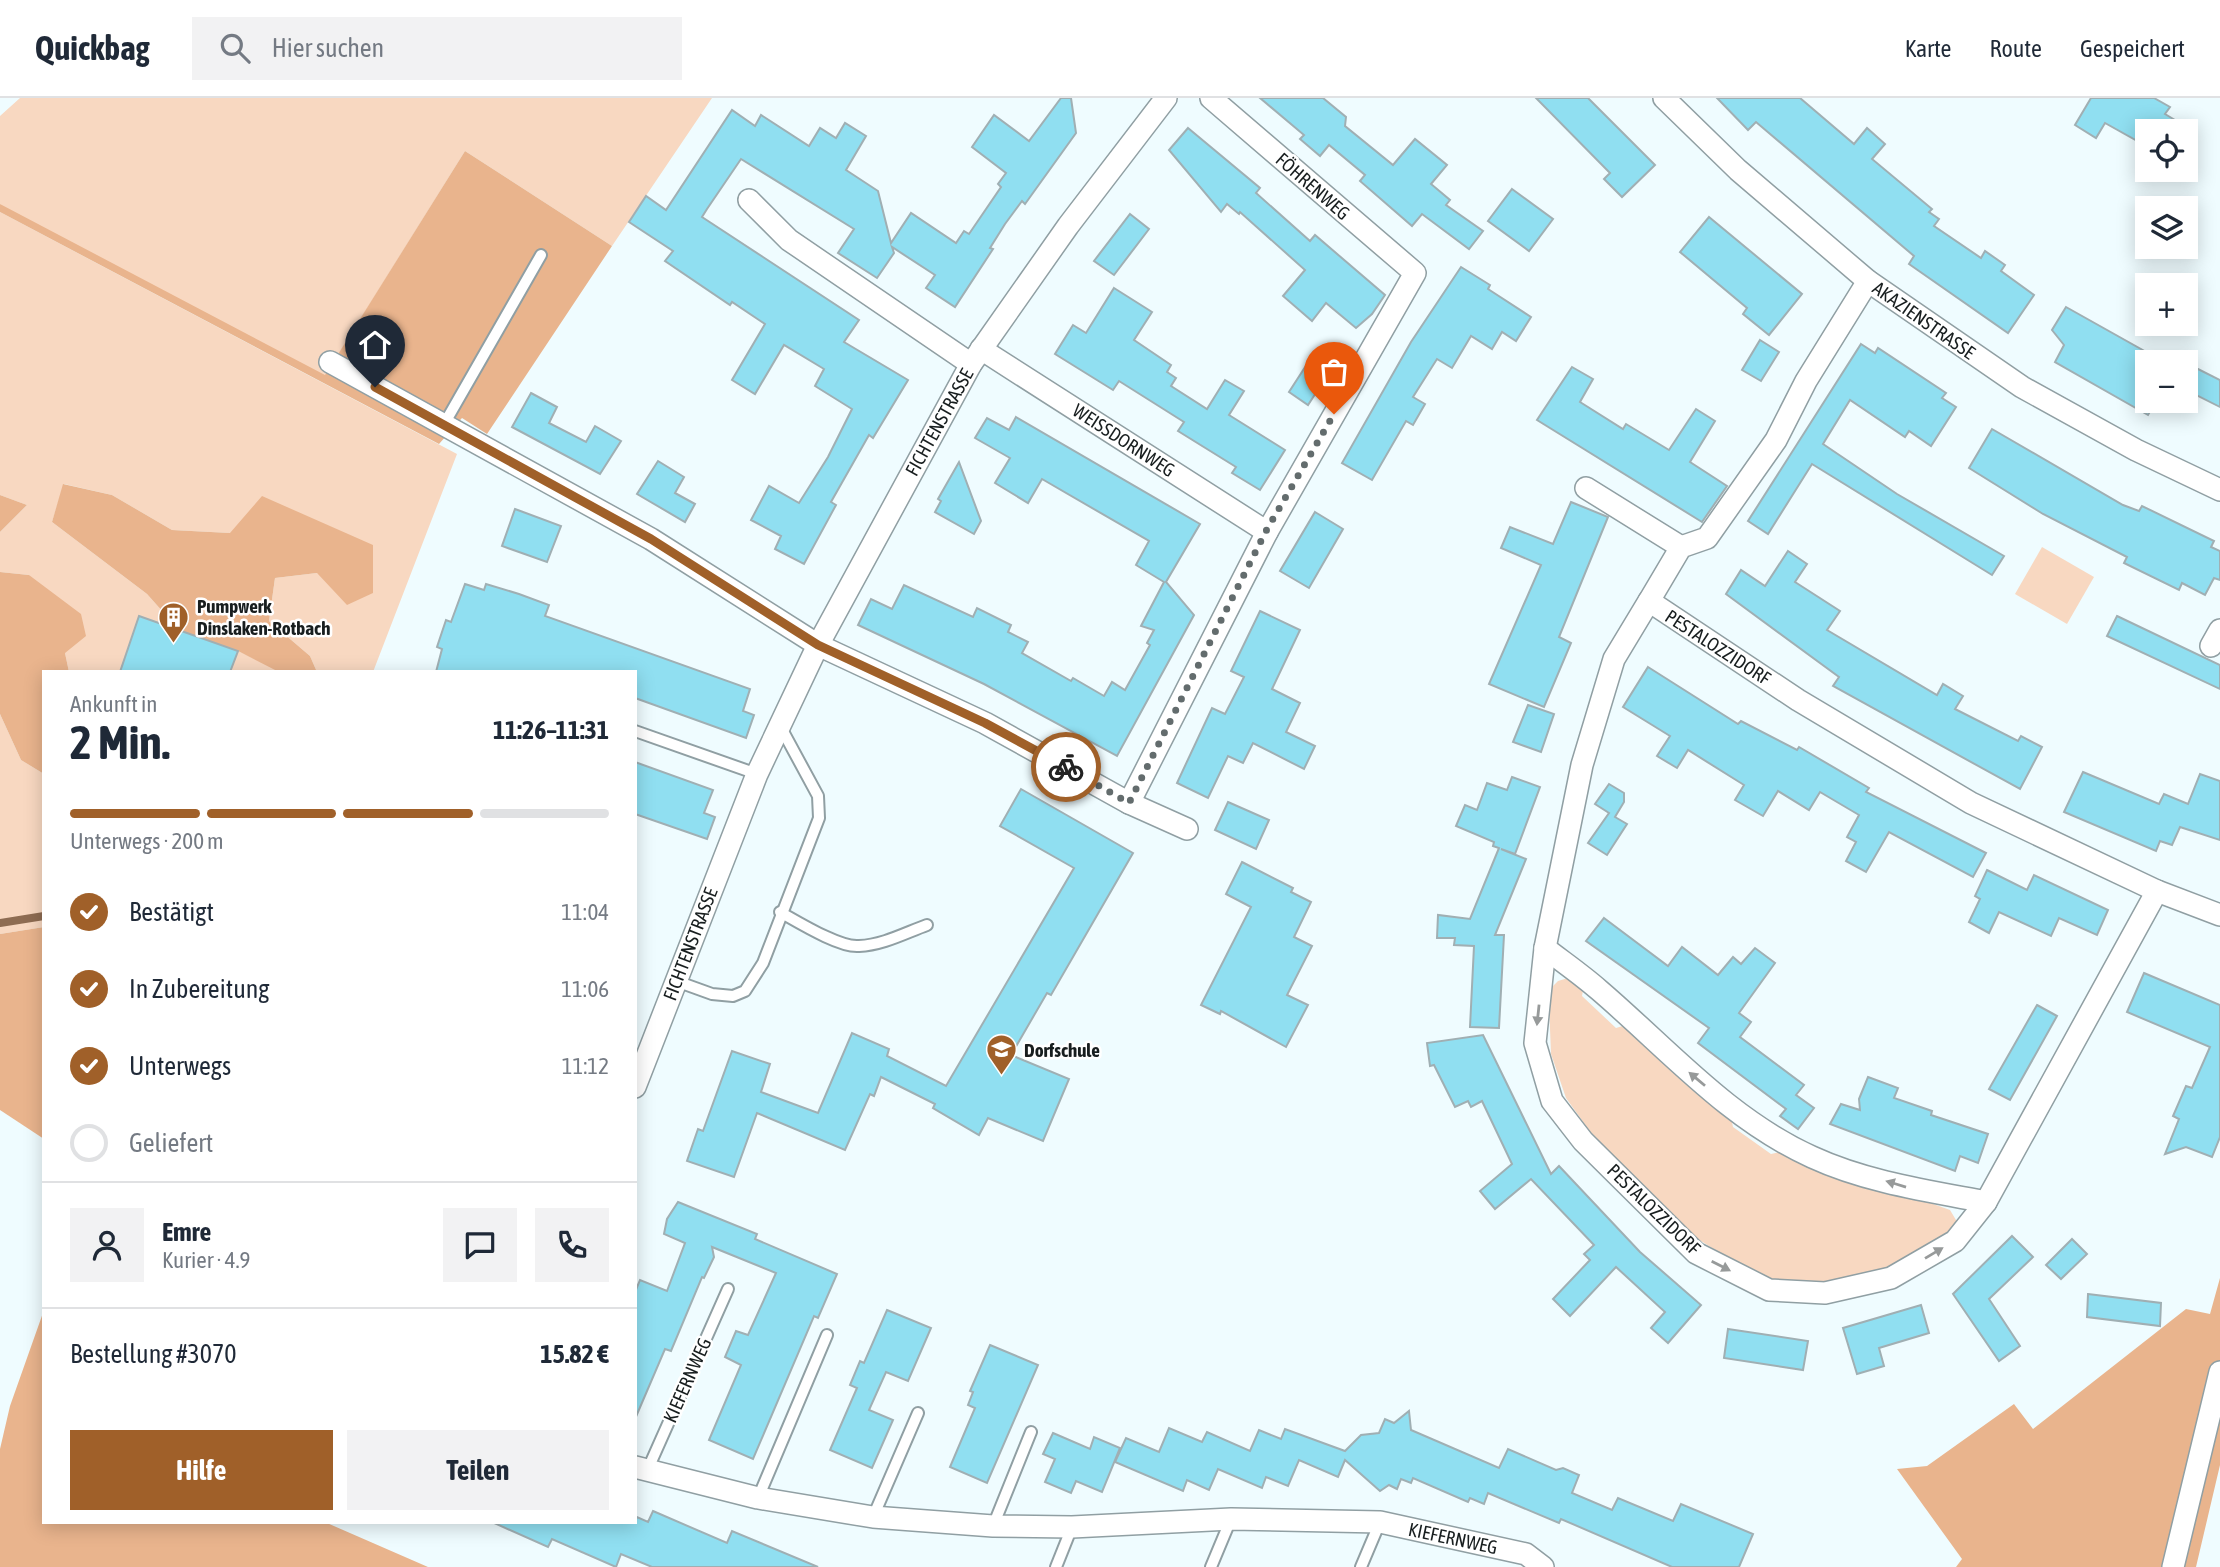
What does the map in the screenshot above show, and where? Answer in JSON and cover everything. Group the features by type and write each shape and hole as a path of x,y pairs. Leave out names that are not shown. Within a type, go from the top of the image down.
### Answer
{"street":[{"name":"FICHTENSTRASSE","path":"637,1078 757,774 818,645 976,356 1068,226 1166,98"},
{"name":"FÖHRENWEG","path":"1211,98 1415,273 1266,531"},
{"name":"AKAZIENSTRASSE","path":"1664,98 1738,170 1868,281 2022,387 2136,450 2220,490"},
{"name":"WEISSDORNWEG","path":"749,200 789,240 1266,531"},
{"path":"1586,488 1681,547 1707,538 1769,451 1806,381 1868,281"},
{"path":"330,362 651,539 818,645 985,723 1129,803 1187,829"},
{"path":"1129,803 1266,531"},
{"name":"PESTALOZZIDORF","path":"1681,547 1614,659 1590,738 1545,948 1535,1044 1552,1101 1584,1141 1696,1253 1769,1290 1825,1293 1891,1278 1955,1241 1986,1202 2157,891"},
{"name":"PESTALOZZIDORF","path":"1649,601 1798,700 1971,803 2157,891 2220,915"},
{"path":"1545,948 1599,990 1670,1057 1735,1112 1812,1157 1903,1187 1986,1202"},
{"path":"2173,1567 2220,1372"},
{"name":"KIEFERNWEG","path":"641,1469 758,1498 873,1517 993,1526 1072,1527 1231,1519 1380,1522 1530,1563"}],"lane":[{"path":"443,426 541,255"},
{"path":"676,981 712,994 733,996 745,991 762,963 819,818 818,796 779,724"},
{"path":"637,731 757,774"},
{"path":"780,912 810,929 857,947 882,942 927,925"},
{"name":"KIEFERNWEG","path":"641,1469 728,1289"},
{"path":"758,1498 827,1335"},
{"path":"873,1517 918,1413"},
{"path":"993,1526 1031,1432"},
{"path":"1211,1567 1231,1519"},
{"path":"1361,1567 1380,1522"},
{"path":"1056,1567 1072,1527"}],"shaded area":[{"path":"20,98 712,98 612,246 465,151 325,376 3,208 0,204 0,116"},
{"path":"465,151 612,246 487,434 462,418 439,444 0,212 0,204 325,375"},
{"path":"0,212 457,454 374,670 316,670 310,656 269,621 275,578 317,573 373,594 230,533 172,530 112,495 64,484 52,522 147,594 179,630 139,616 121,670 69,670 65,653 29,575 0,572 0,532 27,505 0,495"},
{"path":"63,484 112,495 172,530 230,533 262,496 373,545 373,593 347,605 317,573 275,578 269,621 310,656 316,670 275,670 238,651 179,630 147,594 52,522"},
{"path":"0,495 27,505 0,532"},
{"path":"2042,547 2094,577 2067,624 2015,594"},
{"path":"0,572 29,575 81,614 86,636 65,653 69,670 42,670 42,773 21,760 0,714"},
{"path":"238,651 277,670 231,670"},
{"path":"0,714 21,760 42,773 42,927 0,934"},
{"path":"42,927 42,1138 0,1110 0,934"},
{"path":"1568,978 1584,985 1582,996 1616,1028 1626,1025 1730,1113 1733,1127 1771,1154 1785,1151 1950,1210 1959,1225 1892,1267 1841,1283 1773,1281 1748,1270 1696,1238 1591,1133 1566,1098 1551,1054 1549,1003 1551,988 1558,981"},
{"path":"2220,1278 2220,1465 2196,1567 1956,1567 1962,1559 1897,1469 1927,1466 2014,1404 2033,1429 2186,1309 2210,1314"},
{"path":"42,1316 42,1524 329,1524 428,1567 0,1567 0,1449 10,1406"}],"building":[{"path":"1061,98 1071,98 1076,133 1025,204 1022,201 1005,224 990,248 993,249 955,307 926,288 935,275 892,247 894,253 877,278 838,253 854,229 741,159 707,209 702,217 859,320 844,342 908,380 873,438 869,435 831,502 836,505 804,564 775,549 781,536 751,520 769,486 799,503 828,457 852,409 815,386 824,369 784,345 755,394 732,380 765,324 732,302 730,305 665,261 673,251 629,222 646,196 666,210 732,110 755,126 761,115 809,146 820,128 836,138 845,123 866,136 846,170 878,191 891,243 911,213 956,243 964,231 969,234 1001,187 998,184 1006,173 972,147 994,115 1029,141"},
{"path":"1260,98 1323,98 1346,117 1345,126 1393,165 1415,139 1447,165 1431,184 1450,200 1446,205 1483,231 1469,249 1422,214 1412,226 1360,181 1365,175 1329,145 1320,156 1300,139 1304,135"},
{"path":"1536,98 1588,98 1655,165 1622,197 1604,179 1610,173"},
{"path":"1717,98 1800,98 1854,144 1867,128 1885,144 1872,159 1932,209 1929,212 1939,219 1934,226 1981,258 1985,251 2005,265 2001,271 2034,295 2008,333 1909,264 1914,256 1756,122 1748,130"},
{"path":"2091,98 2154,98 2170,107 2165,114 2173,119 2135,119 2135,140 2105,123 2096,138 2075,125"},
{"path":"1188,128 1260,188 1256,193 1310,241 1315,235 1385,295 1372,314 1356,328 1326,303 1312,321 1283,296 1305,270 1240,212 1239,214 1227,204 1221,212 1169,150"},
{"path":"1512,189 1553,219 1529,251 1488,221"},
{"path":"1130,214 1149,229 1114,275 1094,261"},
{"path":"1709,217 1802,294 1769,335 1743,314 1747,308 1680,252"},
{"path":"1461,267 1490,285 1488,289 1531,317 1516,341 1502,332 1492,349 1471,336 1452,368 1437,359 1413,397 1425,404 1413,425 1406,421 1372,480 1342,463 1411,342"},
{"path":"1114,288 1152,312 1134,340 1171,365 1167,372 1176,378 1171,386 1207,409 1225,380 1244,391 1229,415 1285,450 1260,490 1232,473 1236,467 1178,431 1184,422 1119,381 1113,390 1055,354 1073,325 1086,333"},
{"path":"2066,307 2143,350 2135,350 2135,408 2055,362 2064,345 2052,330"},
{"path":"1760,340 1779,352 1761,381 1742,370"},
{"path":"1861,344 1875,353 1878,348 1946,393 1942,398 1956,407 1931,446 1909,431 1905,437 1850,400 1823,444 1897,494 2004,556 1992,575 1812,464 1768,534 1748,521"},
{"path":"1311,358 1330,371 1308,405 1289,392"},
{"path":"1572,367 1593,379 1580,402 1623,429 1626,424 1669,450 1696,409 1715,421 1690,462 1727,486 1702,522 1537,420"},
{"path":"2198,369 2220,380 2220,407 2198,396"},
{"path":"531,393 557,407 549,423 586,442 595,426 621,441 600,474 512,427"},
{"path":"1016,417 1200,524 1166,582 1194,615 1117,756 984,684 858,625 871,599 892,609 904,585 973,617 977,608 1011,625 1008,632 1028,642 1022,653 1071,681 1073,678 1104,696 1112,682 1125,690 1150,645 1147,643 1154,630 1141,626 1164,582 1136,565 1149,541 1042,479 1028,503 995,483 1010,458 975,438 987,418 1009,430"},
{"path":"1992,429 2123,505 2139,511 2142,506 2214,541 2211,547 2220,551 2220,580 2214,578 2205,595 2182,583 2179,590 2124,563 2127,557 2043,514 1969,468"},
{"path":"658,461 684,477 675,493 695,504 685,522 637,494"},
{"path":"959,462 981,521 974,534 935,512 941,501 938,499"},
{"path":"1571,502 1608,517 1559,637 1571,643 1544,707 1489,684 1541,565 1501,548 1510,527 1553,544"},
{"path":"515,509 561,526 547,562 502,546"},
{"path":"1315,512 1343,529 1309,588 1280,571"},
{"path":"1788,551 1807,564 1795,582 1840,611 1827,630 1937,695 1943,684 1963,696 1955,709 2018,741 2021,736 2042,747 2020,789 1833,686 1839,677 1726,594 1741,570 1765,586"},
{"path":"465,584 484,590 486,584 549,605 545,616 750,689 743,711 754,715 746,738 637,699 637,670 437,670 442,649 437,647 446,620 451,622"},
{"path":"1260,611 1300,630 1272,689 1300,703 1286,732 1315,746 1304,769 1253,743 1243,763 1228,756 1208,798 1177,783 1212,708 1225,714 1244,677 1231,671"},
{"name":"Pumpwerk Dinslaken-Rotbach","path":"139,616 238,651 231,670 121,670"},
{"path":"2117,616 2220,665 2220,689 2107,636"},
{"path":"1648,667 1738,724 1741,721 1797,750 1799,747 1869,788 1866,792 1986,853 1973,877 1889,832 1866,872 1846,861 1856,842 1847,837 1859,815 1820,792 1809,810 1778,791 1763,816 1735,800 1744,785 1688,750 1677,768 1657,756 1670,736 1623,707"},
{"path":"1528,705 1554,714 1541,752 1513,742"},
{"path":"637,763 713,790 704,813 715,817 707,839 637,815"},
{"path":"2083,772 2159,804 2164,794 2188,804 2200,774 2220,781 2220,840 2180,827 2172,845 2160,841 2156,851 2064,812"},
{"path":"1512,777 1540,787 1515,854 1501,849 1526,859 1495,935 1504,935 1499,1028 1470,1027 1474,946 1454,945 1455,938 1437,938 1438,915 1470,919 1499,848 1493,846 1494,842 1456,826 1465,805 1477,810 1487,783 1507,790"},
{"path":"1609,784 1624,793 1624,802 1615,817 1627,824 1607,855 1588,843 1609,813 1595,804"},
{"path":"1021,789 1133,853 1051,995 1047,993 1011,1055 1069,1079 1043,1141 988,1118 979,1135 933,1108 935,1104 881,1077 874,1096 870,1094 845,1150 757,1113 734,1177 687,1161 698,1129 703,1131 732,1051 770,1064 761,1092 818,1113 852,1033 889,1049 887,1056 946,1086 1074,868 1000,826"},
{"path":"1228,802 1269,820 1256,849 1215,830"},
{"path":"1242,862 1293,888 1291,892 1311,902 1294,937 1312,946 1287,995 1308,1005 1286,1047 1221,1011 1220,1014 1201,1005 1251,907 1226,894"},
{"path":"1987,870 2027,890 2034,875 2108,910 2097,935 2059,918 2051,936 1999,912 1989,933 1969,922 1980,899 1975,896"},
{"path":"1604,918 1668,966 1682,947 1718,975 1733,957 1741,964 1755,948 1775,963 1739,1013 1751,1022 1740,1037 1804,1085 1796,1095 1814,1108 1798,1129 1780,1116 1786,1109 1698,1043 1709,1028 1586,941"},
{"path":"2144,973 2220,1005 2220,1137 2212,1157 2186,1147 2165,1154 2179,1119 2173,1116 2186,1086 2192,1088 2210,1047 2127,1012"},
{"path":"2037,1005 2057,1016 2010,1100 1989,1089"},
{"path":"1483,1035 1551,1174 1559,1166 1640,1252 1701,1305 1668,1343 1651,1328 1665,1312 1616,1267 1570,1316 1553,1299 1590,1260 1584,1254 1594,1245 1531,1179 1495,1209 1480,1191 1512,1164 1482,1101 1471,1107 1468,1101 1455,1107 1434,1065 1430,1066 1427,1043"},
{"path":"1868,1077 1898,1088 1894,1098 1932,1111 1931,1115 1988,1134 1978,1163 1960,1156 1955,1171 1830,1124 1841,1104 1860,1110 1859,1099"},
{"path":"678,1202 757,1234 755,1239 837,1274 818,1318 814,1316 753,1459 709,1440 741,1365 725,1357 736,1331 748,1335 776,1273 712,1247 714,1257 704,1278 702,1277 671,1351 665,1349 637,1414 637,1287 640,1280 667,1291 685,1243 664,1234 667,1219"},
{"path":"2012,1236 2033,1257 1989,1299 2020,1346 1999,1361 1953,1294"},
{"path":"2072,1239 2087,1254 2061,1279 2046,1265"},
{"path":"2088,1294 2161,1303 2160,1326 2087,1317"},
{"path":"1921,1305 1929,1333 1879,1348 1884,1366 1857,1374 1843,1328"},
{"path":"887,1310 931,1328 908,1381 886,1372 869,1410 893,1420 872,1468 830,1450 857,1388 850,1385 860,1361 864,1363"},
{"path":"1728,1329 1808,1341 1803,1370 1724,1358"},
{"path":"990,1345 1038,1365 987,1483 950,1467 975,1408 968,1405 973,1392 970,1391"},
{"path":"1409,1411 1411,1430 1499,1468 1508,1449 1556,1470 1563,1468 1579,1475 1572,1493 1612,1510 1618,1498 1673,1521 1681,1504 1753,1534 1739,1567 1672,1567 1561,1519 1559,1523 1488,1493 1484,1504 1470,1498 1468,1502 1413,1478 1411,1483 1401,1479 1397,1489 1389,1485 1380,1491 1345,1460 1338,1477 1299,1460 1288,1486 1266,1477 1262,1488 1218,1469 1209,1490 1187,1480 1183,1491 1115,1462 1126,1438 1159,1452 1169,1428 1202,1442 1207,1432 1250,1451 1259,1430 1281,1439 1285,1429 1345,1451 1361,1435 1379,1433 1385,1419 1394,1423"},
{"path":"1053,1433 1090,1449 1094,1437 1120,1448 1102,1492 1076,1481 1071,1493 1045,1482 1055,1459 1043,1454"},
{"path":"653,1511 727,1543 732,1531 818,1567 652,1567 621,1554 616,1567 552,1539 548,1547 496,1524 637,1524 637,1517 648,1522"}],"waterway":[{"path":"0,923 42,916"}],"way so far":[{"path":"1066,767 1129,803 1266,531 1334,414"}],"place":[{"name":"Pumpwerk Dinslaken-Rotbach","path":"174,644"},
{"name":"Dorfschule","path":"1001,1077"}],"route":[{"path":"375,387 651,539 818,645 985,723 1066,767"}]}
